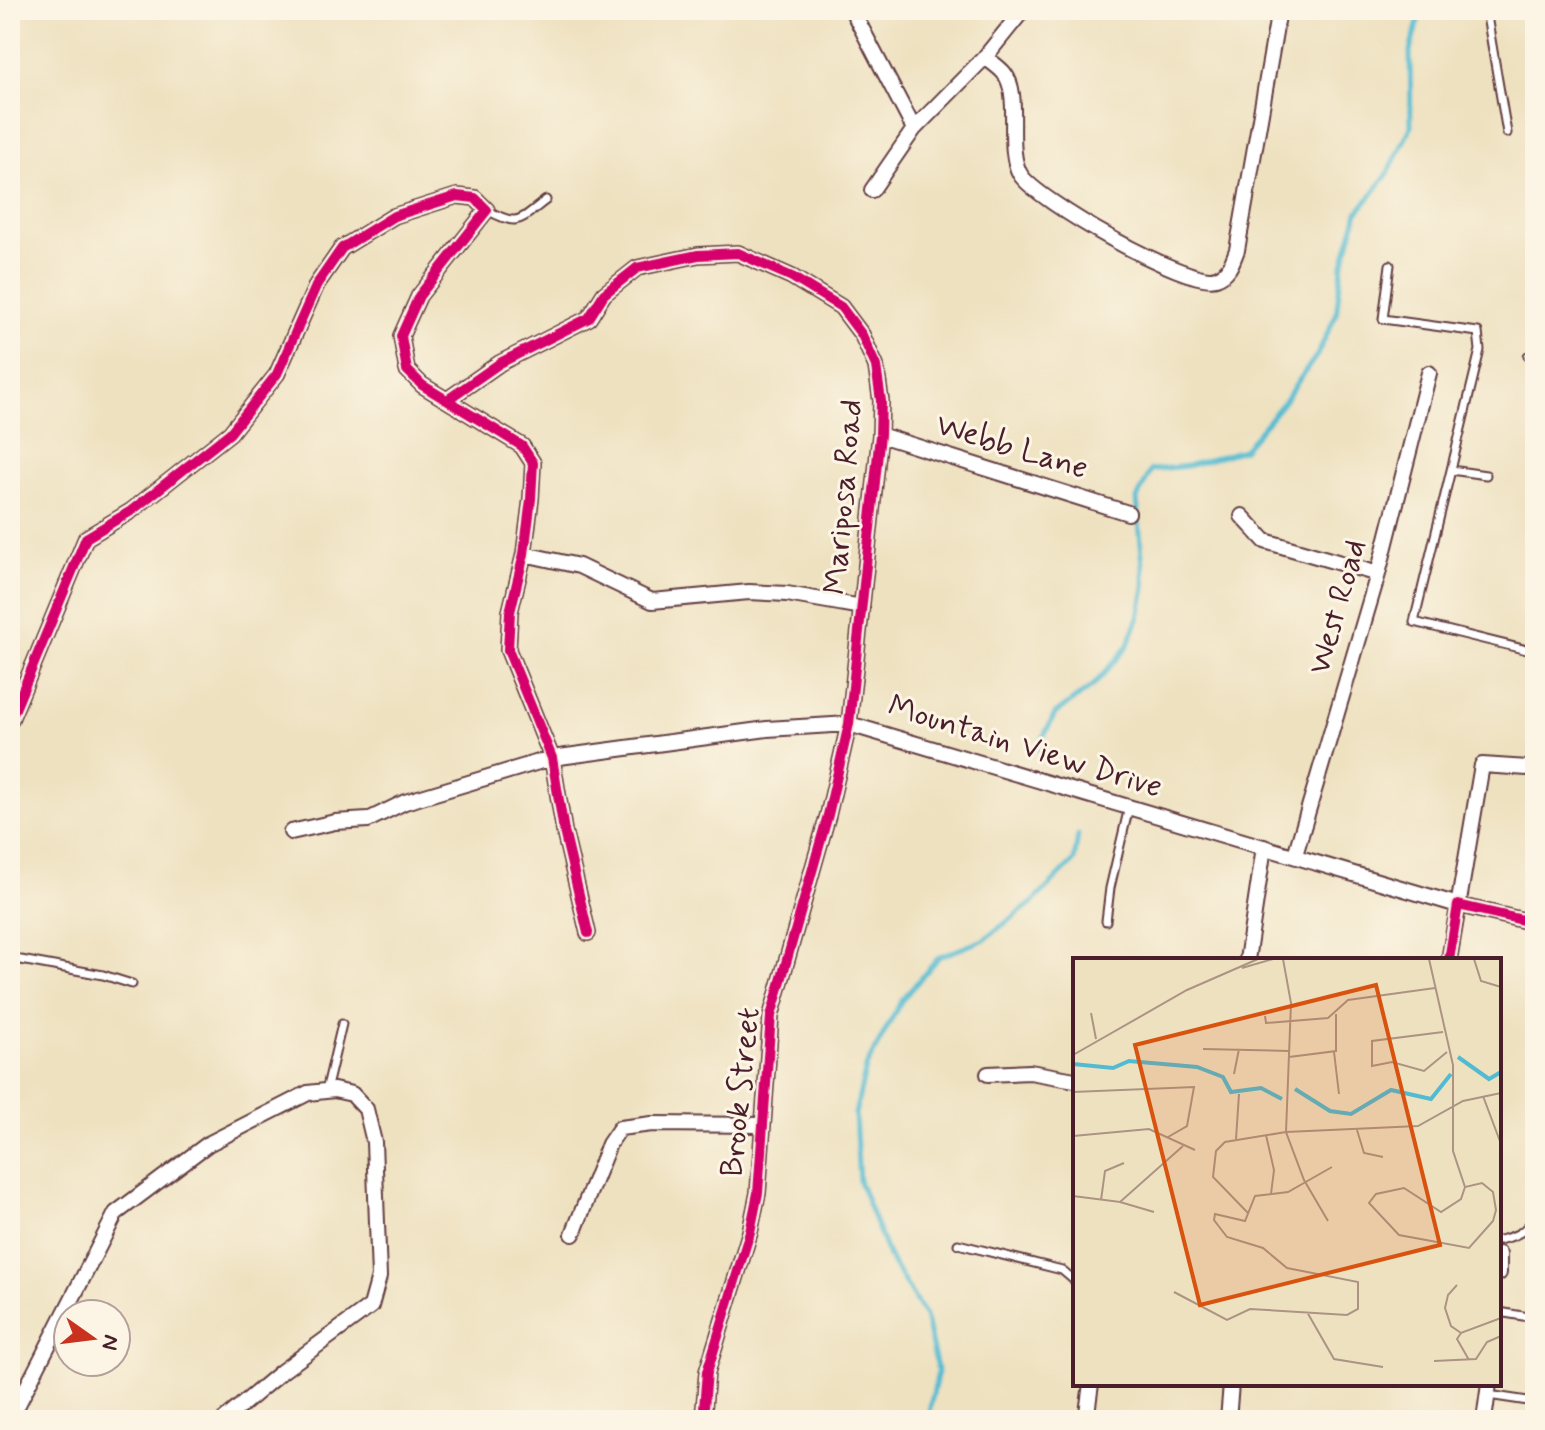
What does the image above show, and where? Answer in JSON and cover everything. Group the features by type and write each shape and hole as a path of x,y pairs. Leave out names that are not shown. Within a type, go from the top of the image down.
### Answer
{"street":[{"path":"852,10 914,129"},
{"path":"872,190 914,129 985,57 1023,10"},
{"path":"985,57 1006,74 1012,101 1014,159 1021,177 1065,210 1116,240 1197,279 1214,279 1228,271 1237,250 1279,10"},
{"path":"10,721 86,538 131,511 230,433 277,374 317,284 342,248 394,216 457,196 475,198 487,210 419,296 401,336 407,370 422,385 522,446 533,463 524,554 510,612 508,650 552,758 564,831 588,933"},
{"name":"Mariposa Road","path":"447,400 500,363 589,318 604,294 637,268 698,255 747,254 841,307 862,335 876,366 881,401 849,724"},
{"name":"West Road","path":"1295,855 1378,574 1429,373"},
{"name":"Webb Lane","path":"880,435 1128,513"},
{"path":"1242,516 1265,541 1378,574"},
{"path":"524,554 579,566 652,601 749,592 787,594 862,607"},
{"name":"Mountain View Drive","path":"291,832 335,822 368,820 405,802 450,786 552,758 767,729 849,724 1458,905 1535,923"},
{"name":"Brook Street","path":"703,1420 707,1372 750,1232 758,1193 771,1016 828,815 849,724"},
{"path":"1449,958 1482,765 1528,768"},
{"path":"1247,958 1264,847"},
{"path":"988,1074 1030,1072 1073,1080"},
{"path":"10,1420 116,1213 208,1144 308,1093 326,1091 352,1094 366,1109 374,1142 379,1277 371,1306 281,1372 224,1420"},
{"path":"573,1234 609,1144 620,1128 652,1124 761,1125"},
{"path":"1086,1420 1091,1386"},
{"path":"1228,1420 1231,1386"},
{"path":"1484,1420 1489,1390"}],"lane":[{"path":"1486,10 1507,133"},
{"path":"487,210 507,221 517,221 546,200"},
{"path":"1390,265 1383,319 1478,332 1480,350 1414,622 1535,652"},
{"path":"1451,470 1486,475"},
{"path":"1106,921 1110,888 1129,807"},
{"path":"10,958 103,975 132,984"},
{"path":"326,1091 342,1024"},
{"path":"1501,1240 1514,1237 1525,1230 1535,1217"},
{"path":"1525,1230 1535,1234"},
{"path":"958,1244 1062,1270 1073,1279"},
{"path":"1501,1312 1535,1318"},
{"path":"1489,1390 1535,1402"}],"waterway":[{"path":"1037,749 1055,714 1094,685 1127,647 1139,617 1145,588 1137,499 1151,470 1187,466 1243,450 1282,404 1317,355 1336,315 1342,267 1358,212 1387,175 1411,127 1410,51 1421,10"},
{"path":"927,1420 938,1372 925,1316 889,1257 859,1181 855,1114 866,1067 901,1001 939,957 983,940 1032,903 1074,861 1078,835"}],"cycle path":[{"path":"10,721 86,538 131,511 230,433 277,374 317,284 342,248 394,216 457,196 475,198 487,210 419,296 401,336 407,370 422,385 522,446 533,463 524,554 510,612 508,650 552,758 564,831 588,933"},
{"path":"447,400 500,363 589,318 604,294 637,268 698,255 738,253 792,277 841,307 862,335 876,366 881,401 880,435 849,724 828,815 771,1016 758,1193 750,1232 707,1372 703,1420"},
{"path":"1449,958 1458,905 1535,923"}]}
